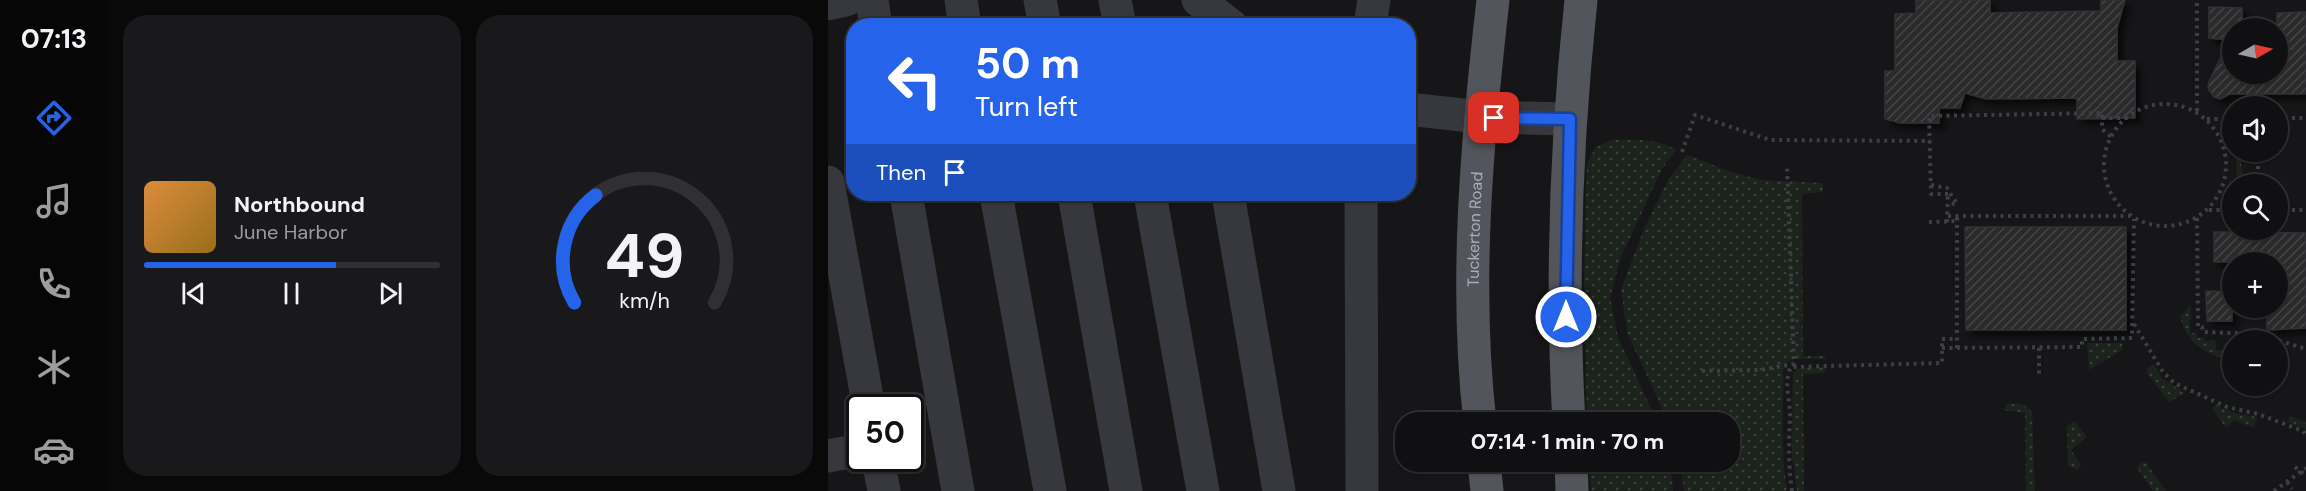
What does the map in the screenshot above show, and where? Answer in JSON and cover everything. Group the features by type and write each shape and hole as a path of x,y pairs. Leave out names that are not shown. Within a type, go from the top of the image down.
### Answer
{"main road":[{"name":"Tuckerton Road","path":"1480,412 1473,267 1479,117 1493,0"},
{"path":"1569,412 1566,241 1570,119 1581,0"},
{"path":"1485,472 1487,491"},
{"path":"1571,472 1572,491"}],"lane":[{"path":"828,4 846,0"},
{"path":"872,0 875,18"},
{"path":"961,0 964,18"},
{"path":"1040,0 1043,18"},
{"path":"1115,0 1118,18"},
{"path":"1196,0 1198,18"},
{"path":"1196,0 1221,18"},
{"path":"1371,18 1374,0"},
{"path":"1416,110 1479,117 1570,119"},
{"path":"828,182 866,394"},
{"path":"907,201 958,491"},
{"path":"997,201 1050,491"},
{"path":"1075,201 1126,491"},
{"path":"1151,201 1203,491"},
{"path":"1229,201 1279,491"},
{"path":"1361,201 1362,491"},
{"path":"828,456 846,453"},
{"path":"880,472 884,491"}],"path":[{"path":"2197,112 2198,0"},
{"path":"2159,104 2172,104 2197,112 2207,119 2219,134 2226,165 2218,196 2208,210 2198,218 2182,225 2146,225 2132,218 2113,198 2104,176 2105,157 2111,137 2128,118 2135,111 2159,104"},
{"path":"1948,194 1931,194 1929,116 2102,113 2102,129 2111,137"},
{"path":"1682,153 1695,115 1770,140 1930,141"},
{"path":"2102,118 2128,118"},
{"path":"2288,118 2306,118"},
{"path":"2207,119 2222,119"},
{"path":"1787,166 1794,364 1788,371 1790,412 1787,460 1792,491"},
{"path":"1931,184 1947,188 1957,204 1947,204"},
{"path":"1947,188 1947,219"},
{"path":"2208,210 2222,210"},
{"path":"2288,210 2306,210"},
{"path":"1929,222 1947,219 2132,218"},
{"path":"1942,348 2082,347 2082,339 2132,338 2134,324 2132,218"},
{"path":"2198,218 2198,327 2202,327 2203,332 2257,334 2306,349"},
{"path":"1957,219 1957,348"},
{"path":"2134,324 2163,372 2174,383 2227,406 2265,416 2303,430 2306,435"},
{"path":"1702,371 1760,370 1794,364 1942,363 1942,339 1957,339"},
{"path":"2039,348 2039,375"},
{"path":"2295,467 2304,470"},
{"path":"2304,470 2306,476"},
{"path":"2274,491 2304,470"},
{"path":"2287,482 2292,489"}],"shaded area":[{"path":"1612,140 1637,140 1662,144 1676,150 1662,169 1621,257 1610,297 1618,337 1653,412 1587,412 1584,280 1587,163 1596,147"},
{"path":"1687,155 1731,172 1761,180 1823,183 1823,192 1802,194 1803,356 1824,356 1826,359 1794,359 1785,364 1783,370 1783,446 1787,491 1684,491 1681,472 1740,472 1740,412 1664,412 1627,333 1621,289 1644,229 1668,180"},
{"path":"2236,162 2241,162 2243,174 2237,174"},
{"path":"2191,305 2190,333 2197,333 2198,338 2204,338 2204,341 2215,340 2216,350 2222,350 2222,357 2198,347 2187,334 2180,316"},
{"path":"2087,343 2122,343 2122,350 2089,370"},
{"path":"2153,364 2163,379 2185,393 2169,402 2147,373 2147,369"},
{"path":"1826,367 1824,373 1803,374 1804,491 1797,491 1792,455 1793,372 1800,368"},
{"path":"2019,403 2028,407 2032,413 2035,491 2026,491 2025,413 2003,410 2007,404"},
{"path":"2216,405 2234,413 2257,417 2254,428 2234,420 2226,428 2212,408"},
{"path":"2291,416 2306,422 2306,429 2287,422"},
{"path":"2075,421 2087,437 2071,450 2081,465 2077,470 2068,466 2067,426"},
{"path":"2141,462 2146,463 2166,491 2153,491 2137,468"},
{"path":"1590,472 1671,472 1673,491 1591,491"}],"building":[{"path":"1916,0 1990,0 1990,13 2101,11 2101,0 2125,0 2117,28 2117,61 2135,61 2135,118 2077,119 2077,98 1986,99 1965,93 1960,108 1939,108 1939,123 1900,123 1885,119 1885,71 1895,71 1895,14 1916,13"},
{"path":"2209,7 2242,8 2242,18 2222,18 2222,39 2209,38"},
{"path":"2306,12 2306,94 2230,94 2220,99 2214,97 2208,88 2222,55 2222,84 2288,84 2288,18 2277,18 2277,13"},
{"path":"1965,227 2126,227 2126,330 1966,330"},
{"path":"2214,232 2222,232 2222,240 2288,240 2288,233 2306,233 2306,328 2267,330 2267,318 2288,318 2288,252 2222,252 2222,262 2214,262"},
{"path":"2206,291 2222,292 2222,318 2232,318 2232,321 2207,321"}],"route":[{"path":"1494,118 1570,119 1566,317"}]}
